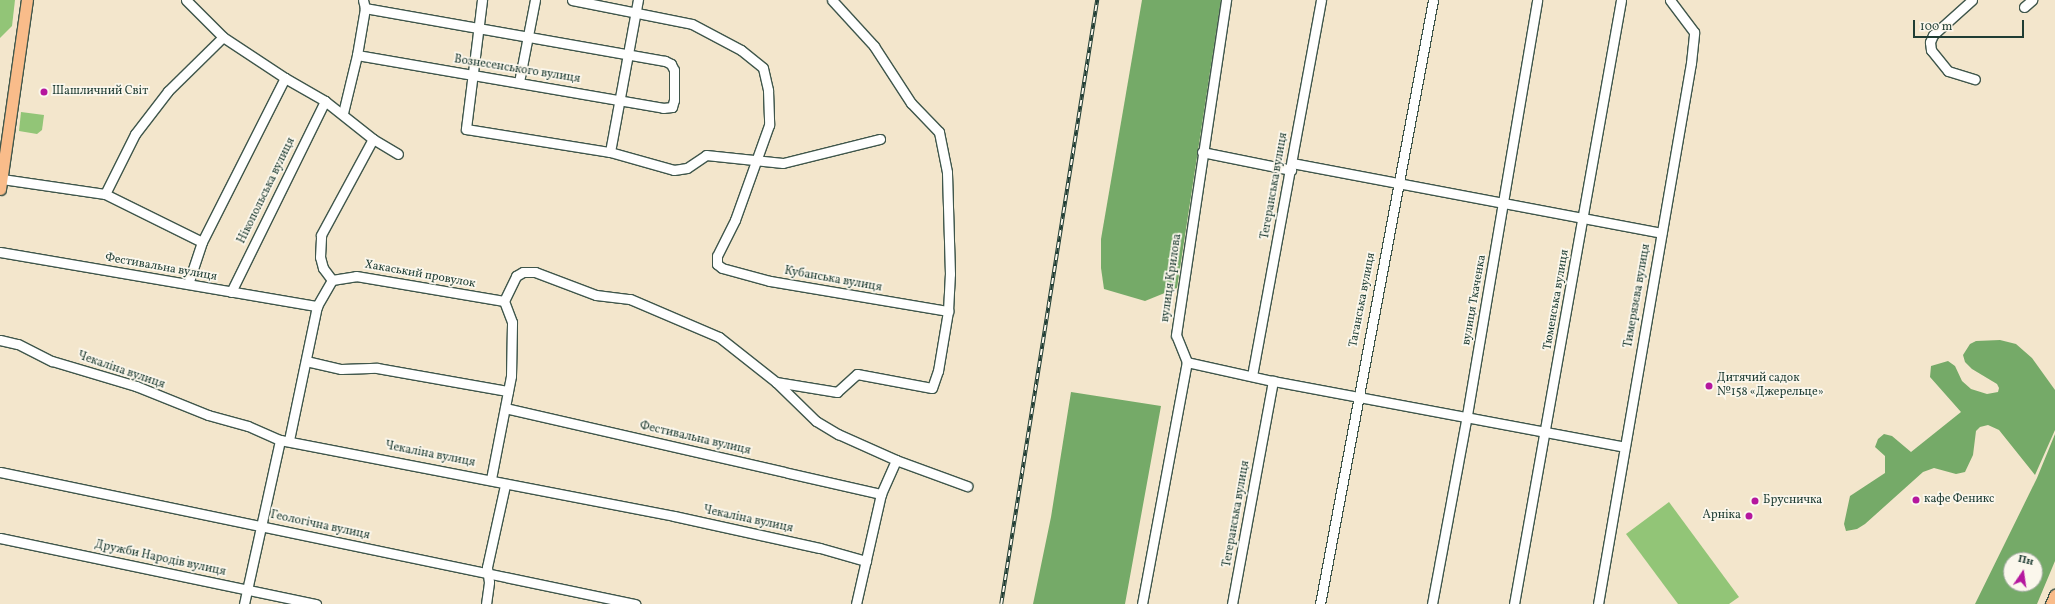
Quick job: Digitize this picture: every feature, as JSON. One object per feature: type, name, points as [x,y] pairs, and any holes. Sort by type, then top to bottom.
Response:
[{"type":"main road","points":[[1,184],[27,0]]},
{"type":"main road","points":[[2051,604],[2055,595]]},
{"type":"street","points":[[186,0],[223,37],[285,78],[343,113],[373,138],[398,154]]},
{"type":"street","points":[[482,0],[466,129],[610,152],[674,170],[687,168],[706,155],[712,154],[755,161],[783,163],[880,139]]},
{"type":"street","points":[[519,82],[535,0]]},
{"type":"street","points":[[572,0],[692,24],[740,50],[763,68],[768,90],[769,125],[755,161]]},
{"type":"street","points":[[610,152],[638,0]]},
{"type":"street","points":[[776,382],[836,392],[857,374],[932,388],[938,371],[948,311],[950,274],[947,172],[939,132],[911,103],[874,46],[832,0]]},
{"type":"street","name":"вулиця Крилова","points":[[1187,362],[1176,335],[1202,152],[1226,0]]},
{"type":"street","name":"Тегеранська вулиця","points":[[1252,376],[1321,0]]},
{"type":"street","name":"Таганська вулиця","points":[[1320,604],[1357,395],[1433,0]]},
{"type":"street","name":"вулиця Ткаченка","points":[[1432,604],[1504,203],[1537,0]]},
{"type":"street","name":"Тюменська вулиця","points":[[1514,604],[1584,218],[1621,0]]},
{"type":"street","name":"Тимерязєва вулиця","points":[[1598,604],[1694,32],[1670,0]]},
{"type":"street","points":[[2024,7],[2032,0]]},
{"type":"street","points":[[1970,1],[1933,35],[1930,42],[1931,50],[1948,70],[1975,79]]},
{"type":"street","points":[[343,113],[357,55],[364,4],[479,29],[629,53]]},
{"type":"street","points":[[104,194],[135,134],[168,91],[223,37]]},
{"type":"street","name":"Вознесенського вулиця","points":[[357,55],[672,107],[674,70],[671,64],[629,53]]},
{"type":"street","points":[[188,284],[202,242],[285,78]]},
{"type":"street","name":"Нікопольська вулиця","points":[[231,292],[325,101]]},
{"type":"street","points":[[244,604],[262,526],[306,361],[317,306],[332,280],[323,268],[320,257],[321,235],[373,138]]},
{"type":"street","points":[[1202,152],[1504,203],[1661,233]]},
{"type":"street","name":"Кубанська вулиця","points":[[755,161],[735,220],[717,256],[717,264],[722,268],[770,281],[948,311]]},
{"type":"street","points":[[1,184],[104,194],[202,242]]},
{"type":"street","name":"Фестивальна вулиця","points":[[0,252],[317,306]]},
{"type":"street","points":[[491,479],[511,376],[512,322],[504,301],[516,276],[523,272],[535,272],[596,295],[630,299],[719,337],[776,382],[816,421],[838,434],[896,460],[967,486]]},
{"type":"street","name":"Хакаський провулок","points":[[332,280],[356,276],[504,301]]},
{"type":"street","name":"Чекаліна вулиця","points":[[0,340],[18,344],[52,361],[136,386],[208,416],[248,426],[285,440],[491,479],[505,485],[674,516],[820,548],[866,561]]},
{"type":"street","points":[[306,361],[341,369],[377,368],[508,391]]},
{"type":"street","points":[[1142,604],[1187,362],[1273,381],[1467,415],[1624,447]]},
{"type":"street","name":"Тегеранська вулиця","points":[[1232,604],[1273,381]]},
{"type":"street","name":"Фестивальна вулиця","points":[[504,408],[881,494]]},
{"type":"street","points":[[856,604],[881,494],[896,460]]},
{"type":"street","name":"Геологічна вулиця","points":[[0,472],[262,526],[611,601],[635,604]]},
{"type":"street","points":[[486,604],[489,575],[487,567],[505,485]]},
{"type":"street","name":"Дружби Народів вулиця","points":[[0,538],[316,604]]},
{"type":"green space","points":[[0,0],[15,0],[12,26],[0,38]]},
{"type":"green space","points":[[1142,0],[1221,0],[1177,288],[1145,301],[1104,289],[1101,268],[1101,239]]},
{"type":"green space","points":[[21,112],[44,115],[42,130],[37,134],[19,131]]},
{"type":"green space","points":[[2000,340],[2016,344],[2032,358],[2055,390],[2055,430],[2035,475],[1999,430],[1988,425],[1980,427],[1976,431],[1973,455],[1965,472],[1956,474],[1934,468],[1923,472],[1865,524],[1857,529],[1846,531],[1844,524],[1850,496],[1885,473],[1885,456],[1875,447],[1878,439],[1884,434],[1892,436],[1911,452],[1961,412],[1930,377],[1931,366],[1948,361],[1955,366],[1962,381],[1971,389],[1987,394],[1998,392],[1999,388],[1997,384],[1972,369],[1965,362],[1963,355],[1970,344],[1976,341]]},
{"type":"green space","points":[[1071,392],[1161,406],[1125,604],[1033,604],[1051,517]]},
{"type":"green space","points":[[2055,434],[2055,561],[2043,590],[2043,552],[2003,552],[2003,592],[2042,592],[2037,604],[1975,604],[2037,478]]},
{"type":"green space","points":[[1669,502],[1739,597],[1729,604],[1678,604],[1626,534]]},
{"type":"railway","points":[[1001,604],[1097,0]]},
{"type":"place","name":"Шашличний Світ","points":[[44,92]]},
{"type":"place","name":"Дитячий садок №158 «Джерельце»","points":[[1709,386]]},
{"type":"place","name":"кафе Феникс","points":[[1916,500]]},
{"type":"place","name":"Брусничка","points":[[1755,501]]},
{"type":"place","name":"Арніка","points":[[1749,516]]}]
